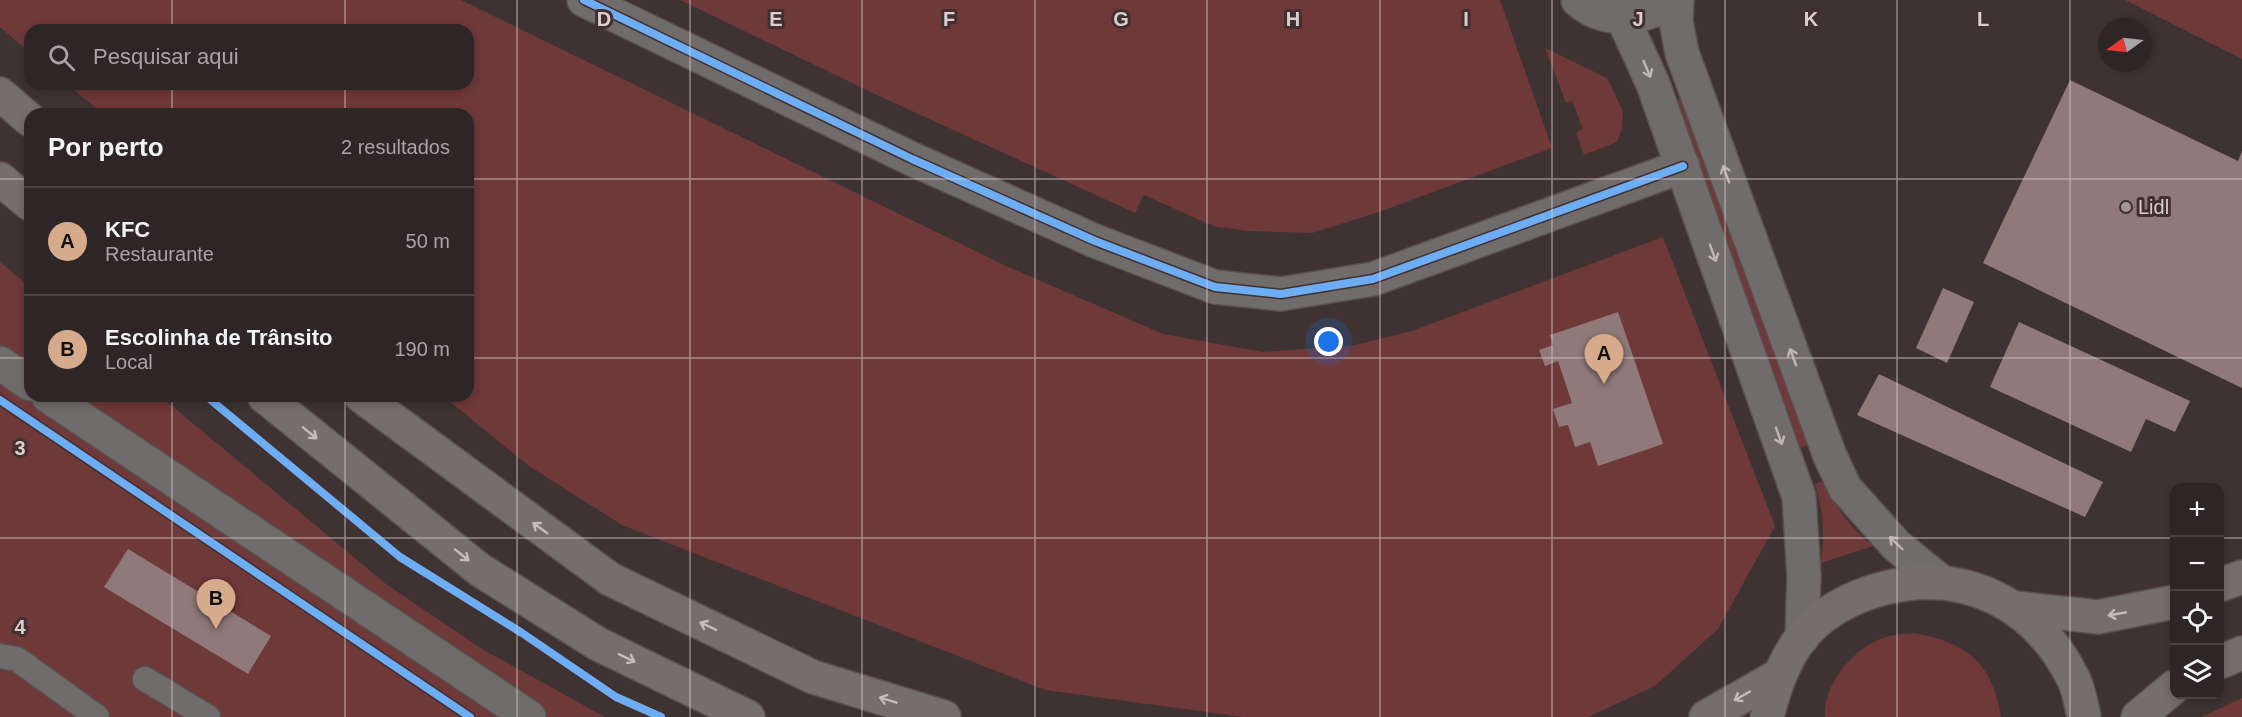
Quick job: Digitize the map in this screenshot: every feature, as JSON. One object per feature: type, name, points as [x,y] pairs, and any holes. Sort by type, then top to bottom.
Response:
[{"type":"main road","points":[[0,94],[24,115]]},
{"type":"main road","points":[[0,179],[24,199]]},
{"type":"main road","points":[[271,402],[480,570],[598,644],[748,717]]},
{"type":"main road","points":[[369,402],[610,579],[813,676],[944,717]]},
{"type":"main road","points":[[2224,584],[2242,577]]},
{"type":"main road","points":[[1767,717],[1778,676],[1802,638],[1827,614],[1862,593],[1913,581],[1940,581],[1966,585],[2016,608],[2050,639],[2074,679],[2084,717]]},
{"type":"main road","points":[[2016,608],[2098,617],[2170,603]]},
{"type":"main road","points":[[2224,660],[2242,653]]},
{"type":"main road","points":[[1706,717],[1778,676]]},
{"type":"main road","points":[[2138,717],[2170,691]]},
{"type":"street","points":[[584,0],[912,159],[1095,241],[1215,287],[1281,294],[1373,279],[1683,166]]},
{"type":"street","points":[[1578,0],[1600,13],[1622,16],[1652,11],[1670,0]]},
{"type":"street","points":[[1677,0],[1676,21],[1682,53],[1830,456],[1845,488],[1896,545],[1940,581]]},
{"type":"street","points":[[1622,16],[1650,78],[1683,166],[1799,496],[1803,566],[1802,638]]},
{"type":"street","points":[[0,363],[24,380]]},
{"type":"street","points":[[57,402],[529,717]]},
{"type":"lane","points":[[0,656],[17,659],[97,717]]},
{"type":"lane","points":[[145,679],[208,717]]},
{"type":"shaded area","points":[[0,0],[461,0],[1006,266],[1163,334],[1263,352],[1350,346],[1412,331],[1663,237],[1775,526],[1718,629],[1655,686],[1588,717],[1243,717],[1045,690],[622,525],[529,466],[450,402],[474,402],[474,108],[96,108],[74,90],[474,90],[474,24],[24,24],[24,48],[0,27]]},
{"type":"shaded area","points":[[680,0],[1500,0],[1552,148],[1379,212],[1312,233],[1248,231],[1213,226],[1144,195],[1135,213],[877,95]]},
{"type":"shaded area","points":[[2125,0],[2242,0],[2242,59]]},
{"type":"shaded area","points":[[1545,48],[1607,78],[1623,111],[1622,129],[1617,142],[1584,155],[1576,132],[1583,129],[1572,101],[1566,103]]},
{"type":"shaded area","points":[[1681,98],[1808,445],[1801,448],[1674,101]]},
{"type":"shaded area","points":[[0,262],[24,282],[24,402],[167,402],[386,584],[482,649],[605,717],[0,717]]},
{"type":"shaded area","points":[[1823,481],[1844,516],[1873,546],[1821,563],[1822,523],[1815,484]]},
{"type":"shaded area","points":[[1915,633],[1950,643],[1975,658],[1991,682],[2001,717],[1825,717],[1829,692],[1842,669],[1851,659],[1861,650],[1883,638]]},
{"type":"shaded area","points":[[2242,698],[2242,717],[2202,717]]},
{"type":"building","name":"Lidl","points":[[2070,80],[2238,161],[2242,151],[2242,388],[1983,263]]},
{"type":"building","points":[[1943,288],[1974,302],[1947,363],[1916,348]]},
{"type":"building","points":[[1618,312],[1663,444],[1598,466],[1590,442],[1575,447],[1568,425],[1559,427],[1553,409],[1572,403],[1558,361],[1545,366],[1539,350],[1553,345],[1550,335]]},
{"type":"building","points":[[2019,322],[2190,401],[2175,432],[2146,419],[2131,452],[1990,387]]},
{"type":"building","points":[[1879,374],[2103,482],[2085,517],[1857,415]]},
{"type":"building","points":[[128,549],[271,636],[248,674],[104,587]]},
{"type":"cycle path","points":[[584,0],[912,159],[1095,241],[1215,287],[1281,294],[1373,279],[1683,166]]},
{"type":"cycle path","points":[[0,400],[470,717]]},
{"type":"cycle path","points":[[213,402],[400,557],[522,633],[616,697],[661,717]]},
{"type":"place","name":"Lidl","points":[[2126,207]]},
{"type":"place","name":"KFC","points":[[1604,384]]},
{"type":"place","name":"Escolinha de Trânsito","points":[[216,629]]}]
